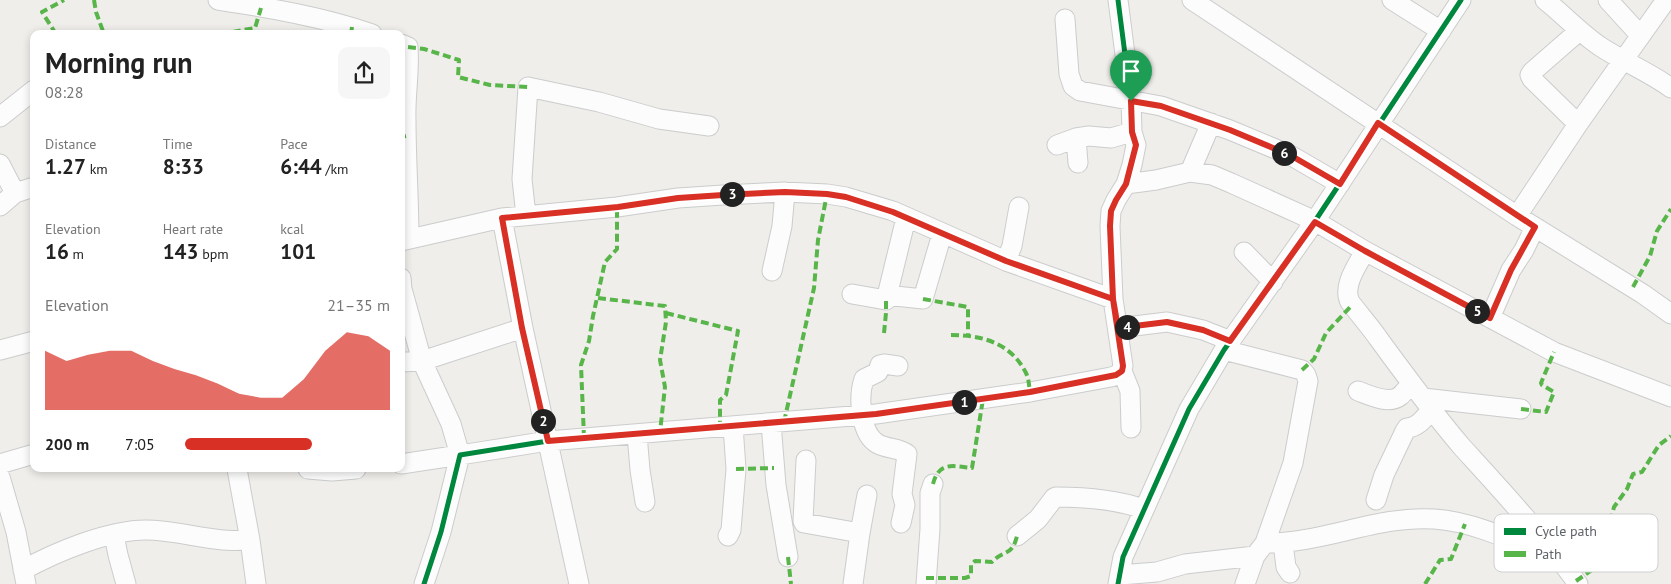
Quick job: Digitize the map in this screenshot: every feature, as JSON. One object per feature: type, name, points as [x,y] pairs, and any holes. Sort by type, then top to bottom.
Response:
[{"type":"street","points":[[218,0],[317,19],[361,30]]},
{"type":"street","points":[[1118,0],[1131,101],[1132,132],[1136,145],[1126,184],[1111,211],[1110,226],[1113,299],[1123,366],[1122,371],[1130,391],[1131,428]]},
{"type":"street","points":[[1192,0],[1516,216],[1643,294],[1671,314]]},
{"type":"street","points":[[1392,0],[1441,31]]},
{"type":"street","points":[[1461,0],[1378,123],[1315,222],[1227,346],[1188,409],[1122,557],[1119,580],[1185,564],[1412,519],[1435,519],[1494,534]]},
{"type":"street","points":[[1608,0],[1640,35]]},
{"type":"street","points":[[1516,216],[1578,124],[1666,0]]},
{"type":"street","points":[[1556,3],[1579,30],[1600,46],[1623,61],[1659,79],[1671,88]]},
{"type":"street","points":[[1065,19],[1069,74],[1073,86],[1080,90],[1161,106],[1211,123],[1290,155],[1340,184]]},
{"type":"street","points":[[1578,124],[1530,75],[1579,30]]},
{"type":"street","points":[[405,46],[408,47],[409,68],[406,118],[409,204],[405,240],[502,218],[618,207],[678,198],[785,192],[827,194],[846,197],[893,212],[1006,261],[1113,299]]},
{"type":"street","points":[[526,216],[522,179],[528,87],[599,102],[659,119],[709,126]]},
{"type":"street","points":[[0,117],[30,93]]},
{"type":"street","points":[[1190,172],[1211,123]]},
{"type":"street","points":[[1057,145],[1076,138],[1097,136],[1111,138],[1132,132]]},
{"type":"street","points":[[1076,138],[1078,163]]},
{"type":"street","points":[[0,164],[15,193]]},
{"type":"street","points":[[1126,184],[1156,180],[1190,172],[1212,176],[1232,183],[1315,222],[1365,251],[1554,352],[1671,397]]},
{"type":"street","points":[[0,206],[15,193],[30,188]]},
{"type":"street","points":[[772,271],[782,226],[785,192]]},
{"type":"street","points":[[1006,261],[1012,246],[1019,207]]},
{"type":"street","points":[[502,218],[522,328],[579,584]]},
{"type":"street","points":[[852,294],[886,300],[906,218]]},
{"type":"street","points":[[1490,318],[1511,270],[1535,227]]},
{"type":"street","points":[[886,295],[923,300],[942,234]]},
{"type":"street","points":[[1365,251],[1348,286],[1348,298],[1422,397],[1521,514]]},
{"type":"street","points":[[1244,252],[1273,282]]},
{"type":"street","points":[[405,301],[422,361],[451,424],[460,455],[441,532],[424,584]]},
{"type":"street","points":[[1118,328],[1167,322],[1203,330],[1227,346],[1302,370],[1306,375],[1308,381],[1293,463],[1268,548],[1245,584]]},
{"type":"street","points":[[405,362],[422,361],[522,328]]},
{"type":"street","points":[[0,350],[30,342]]},
{"type":"street","points":[[898,366],[880,365],[878,372],[864,379],[861,416],[870,437],[877,444],[908,454],[902,494],[905,505],[901,523]]},
{"type":"street","points":[[405,463],[548,441],[861,416],[1030,392],[1111,376],[1122,371]]},
{"type":"street","points":[[1358,391],[1382,399],[1394,400],[1400,396],[1422,397],[1521,409]]},
{"type":"street","points":[[1376,500],[1384,476],[1405,431],[1407,428],[1418,425],[1422,397]]},
{"type":"street","points":[[771,423],[776,485],[788,557]]},
{"type":"street","points":[[728,536],[731,530],[736,477],[733,426]]},
{"type":"street","points":[[637,434],[645,502]]},
{"type":"street","points":[[0,464],[30,455]]},
{"type":"street","points":[[806,460],[804,523],[860,533]]},
{"type":"street","points":[[238,472],[256,584]]},
{"type":"street","points":[[0,477],[8,535],[24,577],[50,555],[127,531],[147,530],[223,540],[250,540]]},
{"type":"street","points":[[926,584],[930,529],[930,493],[933,484]]},
{"type":"street","points":[[853,584],[867,495]]},
{"type":"street","points":[[1017,536],[1038,519],[1056,497],[1131,504],[1143,509]]},
{"type":"street","points":[[114,535],[126,584]]},
{"type":"street","points":[[1268,548],[1290,573]]},
{"type":"street","points":[[1569,572],[1578,584]]},
{"type":"marked path","points":[[53,30],[42,12],[64,0]]},
{"type":"marked path","points":[[94,0],[103,30]]},
{"type":"marked path","points":[[244,30],[255,28],[261,8]]},
{"type":"marked path","points":[[408,47],[424,49],[459,60],[458,77],[490,85],[528,87]]},
{"type":"marked path","points":[[784,422],[814,288],[818,240],[827,194]]},
{"type":"marked path","points":[[584,438],[581,365],[589,341],[605,262],[617,249],[617,207]]},
{"type":"marked path","points":[[1633,287],[1650,256],[1657,231],[1671,209]]},
{"type":"marked path","points":[[598,298],[665,306],[666,322],[660,360],[665,387],[660,432]]},
{"type":"marked path","points":[[923,299],[968,307],[968,335]]},
{"type":"marked path","points":[[884,333],[886,300]]},
{"type":"marked path","points":[[1302,370],[1314,359],[1326,333],[1352,305]]},
{"type":"marked path","points":[[666,313],[738,331],[726,395],[720,400],[720,427]]},
{"type":"marked path","points":[[951,335],[984,339],[1004,348],[1020,363],[1026,373],[1030,392]]},
{"type":"marked path","points":[[1521,409],[1546,412],[1554,392],[1541,383],[1554,352]]},
{"type":"marked path","points":[[933,484],[943,468],[953,466],[972,468],[983,399]]},
{"type":"marked path","points":[[1612,514],[1614,507],[1627,489],[1633,474],[1642,472],[1659,445],[1671,436]]},
{"type":"marked path","points":[[736,469],[774,468]]},
{"type":"marked path","points":[[1425,584],[1440,560],[1451,559],[1465,524]]},
{"type":"marked path","points":[[926,578],[965,578],[971,576],[971,565],[975,561],[992,562],[1013,547],[1017,536]]},
{"type":"marked path","points":[[788,557],[791,584]]},
{"type":"marked path","points":[[1576,581],[1589,572]]},
{"type":"cycle path","points":[[424,584],[441,532],[460,455],[548,441],[876,414],[1030,392],[1111,377],[1119,373],[1123,366],[1113,299],[1111,211],[1126,184],[1136,145],[1132,132],[1131,101],[1118,0]]},
{"type":"cycle path","points":[[1118,584],[1123,557],[1189,409],[1224,350],[1315,221],[1461,0]]},
{"type":"route","points":[[1131,101],[1132,132],[1136,145],[1126,184],[1111,211],[1110,226],[1113,299],[1123,366],[1122,371],[1116,375],[1030,392],[876,414],[548,441],[522,328],[502,218],[618,207],[641,202],[678,198],[723,195],[785,192],[846,197],[893,212],[1006,261],[1113,299],[1118,328],[1167,322],[1203,330],[1230,341],[1315,222],[1490,318],[1511,270],[1524,250],[1535,227],[1378,123],[1340,184],[1290,155],[1230,130],[1161,106],[1131,101]]}]
